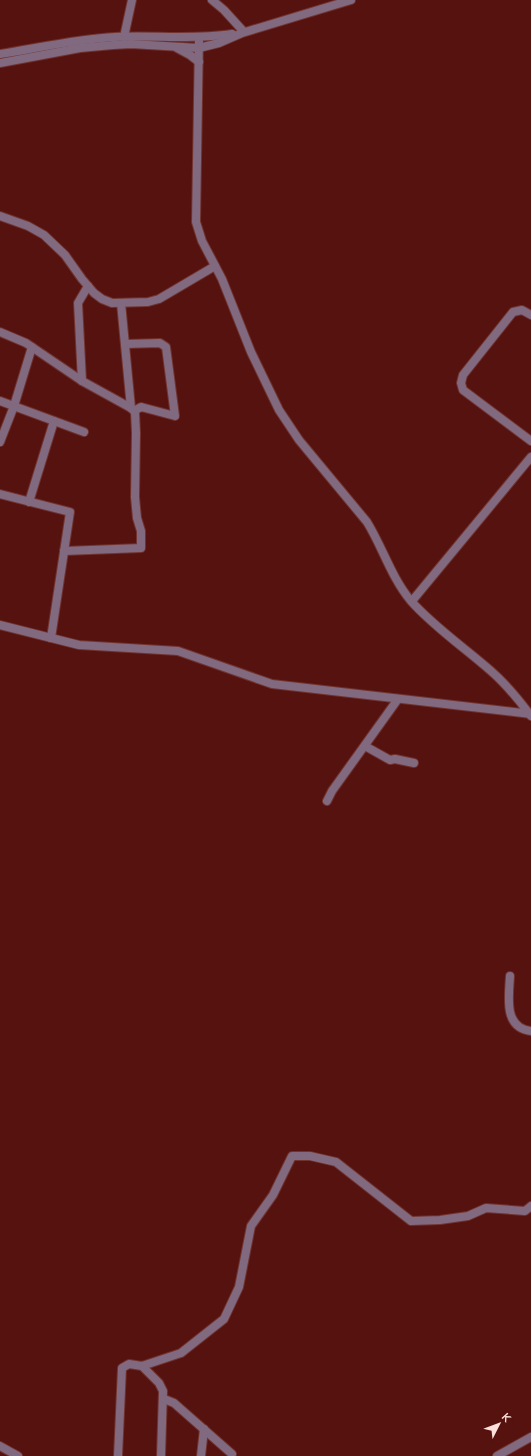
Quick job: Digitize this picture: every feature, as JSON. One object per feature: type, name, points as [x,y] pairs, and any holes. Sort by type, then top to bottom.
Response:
[{"type":"street","points":[[124,37],[132,0]]},
{"type":"street","points":[[212,0],[224,10],[243,33]]},
{"type":"street","points":[[0,63],[80,48],[131,44],[199,48],[219,43],[243,33],[351,0]]},
{"type":"street","points":[[0,54],[78,41],[124,37],[199,37],[243,33]]},
{"type":"street","points":[[199,37],[196,222],[202,241],[228,292],[262,375],[279,410],[299,440],[367,522],[391,570],[412,601],[430,619],[502,681],[530,715]]},
{"type":"street","points":[[174,47],[190,55],[199,62]]},
{"type":"street","points":[[0,216],[28,226],[48,238],[65,255],[94,293],[102,299],[112,303],[148,302],[159,300],[215,266]]},
{"type":"street","points":[[82,381],[78,303],[88,286]]},
{"type":"street","points":[[64,551],[140,548],[141,531],[137,518],[135,497],[136,433],[121,303]]},
{"type":"street","points":[[531,315],[522,310],[513,312],[463,375],[460,383],[463,390],[531,441]]},
{"type":"street","points":[[0,332],[26,343],[82,381],[133,409],[140,407],[175,416],[166,347],[160,343],[125,344]]},
{"type":"street","points":[[0,442],[14,406],[32,347]]},
{"type":"street","points":[[0,401],[84,432]]},
{"type":"street","points":[[29,502],[54,421]]},
{"type":"street","points":[[412,601],[531,457]]},
{"type":"street","points":[[0,494],[70,512],[51,638]]},
{"type":"street","points":[[0,625],[79,645],[178,651],[272,684],[530,715]]},
{"type":"street","points":[[327,801],[332,791],[398,699]]},
{"type":"street","points":[[365,746],[390,760],[395,759],[414,763]]},
{"type":"street","points":[[510,976],[509,1011],[517,1026],[531,1031]]},
{"type":"street","points":[[118,1456],[122,1368],[129,1364],[142,1366],[181,1353],[224,1318],[239,1287],[251,1226],[273,1195],[292,1156],[310,1156],[336,1162],[411,1221],[440,1220],[468,1216],[486,1208],[525,1210],[531,1206]]},
{"type":"street","points":[[142,1366],[161,1385],[163,1391],[164,1399],[161,1456]]},
{"type":"street","points":[[164,1399],[174,1403],[232,1454]]},
{"type":"street","points":[[201,1456],[204,1429]]},
{"type":"street","points":[[497,1456],[531,1437]]},
{"type":"street","points":[[0,1446],[18,1456]]}]
